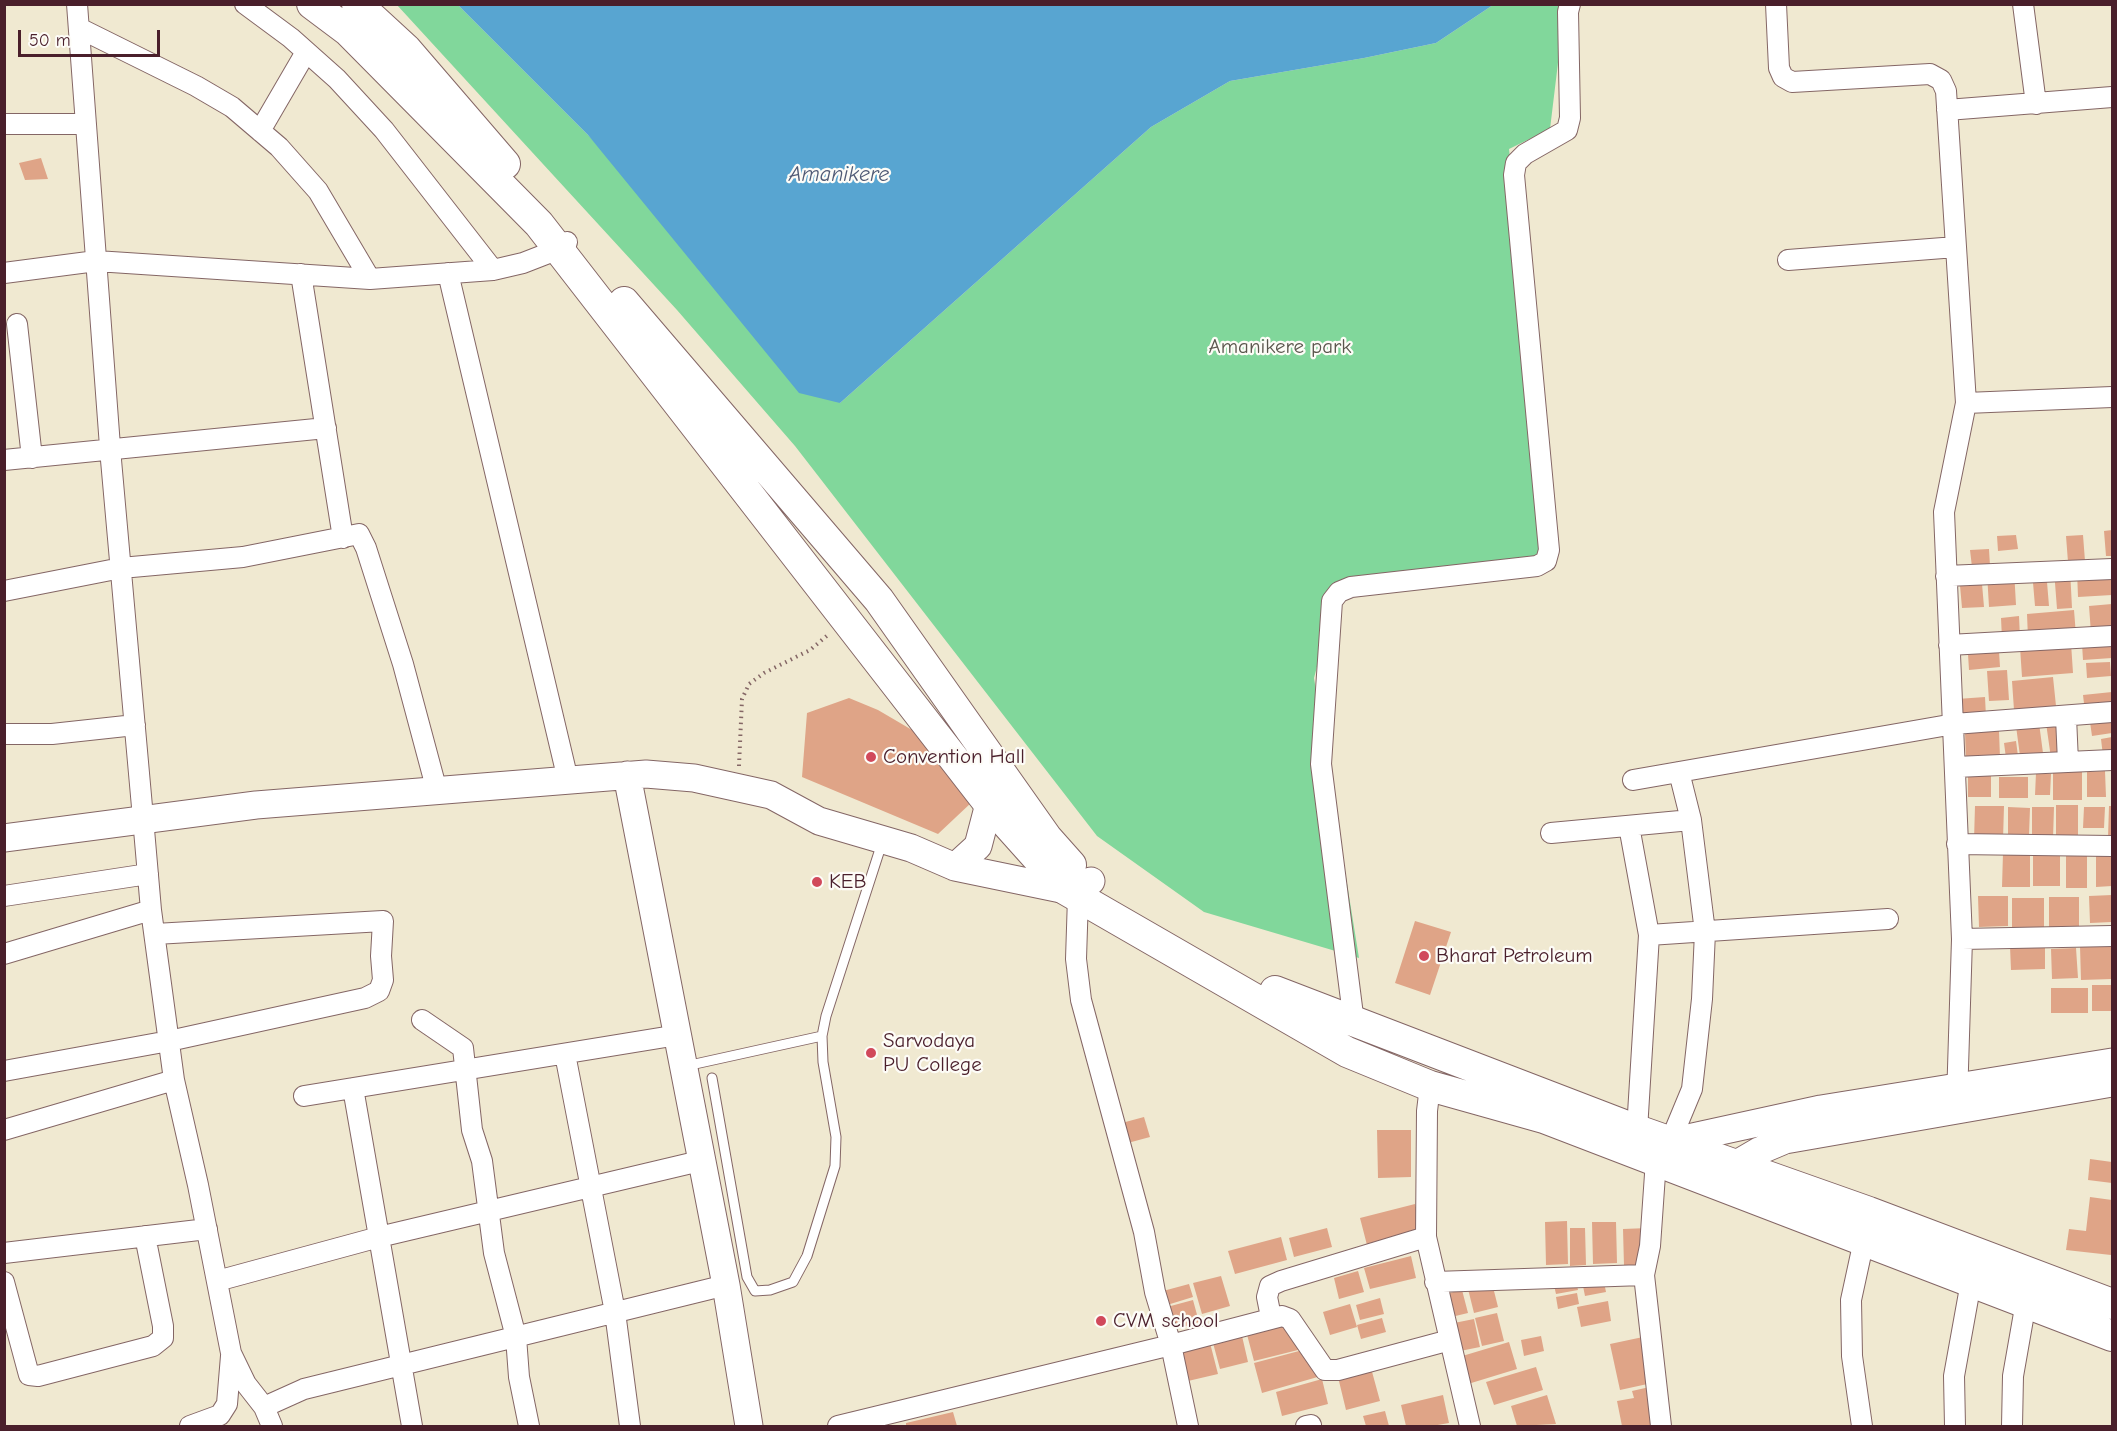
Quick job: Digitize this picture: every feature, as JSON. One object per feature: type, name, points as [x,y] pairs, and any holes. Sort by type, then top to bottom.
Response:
[{"type":"main road","points":[[312,4],[348,31],[539,224],[564,245],[879,600],[1047,838],[1078,873],[1078,889]]},
{"type":"main road","points":[[357,4],[406,49],[564,245],[846,620],[989,804],[1078,889],[1347,1052],[1430,1086],[1663,1151],[1726,1174],[1880,1216],[2112,1304]]},
{"type":"main road","points":[[627,775],[700,1161],[726,1285],[750,1426]]},
{"type":"main road","points":[[4,838],[256,805],[627,775],[694,778],[771,795],[819,821],[911,848],[955,867],[1078,889],[1285,997],[1637,1130],[1663,1151]]},
{"type":"main road","points":[[955,867],[978,846],[989,804]]},
{"type":"main road","points":[[1726,1174],[1759,1151],[1785,1140],[2112,1062]]},
{"type":"main road","points":[[1663,1151],[1821,1108],[1957,1099],[2112,1083]]},
{"type":"main road","points":[[1726,1174],[1864,1240],[2112,1336]]},
{"type":"street","points":[[77,4],[120,568],[151,910],[174,1080],[207,1229],[231,1353],[246,1384],[264,1407],[272,1426]]},
{"type":"street","points":[[244,4],[337,79],[384,130],[493,270]]},
{"type":"street","points":[[1354,1023],[1321,764],[1332,601],[1339,592],[1350,587],[1537,566],[1546,561],[1549,550],[1514,175],[1516,163],[1525,154],[1568,130],[1568,12],[1570,4]]},
{"type":"street","points":[[1776,4],[1779,68],[1783,77],[1792,82],[1930,74],[1941,80],[1946,92],[1966,403],[1944,512],[1962,939],[1957,1099]]},
{"type":"street","points":[[2023,4],[2036,104]]},
{"type":"street","points":[[79,28],[196,86],[232,107],[279,147],[318,191],[370,279]]},
{"type":"street","points":[[260,131],[306,52]]},
{"type":"street","points":[[1947,110],[2112,97]]},
{"type":"street","points":[[4,124],[86,124]]},
{"type":"street","points":[[4,273],[96,261],[370,279],[493,270],[523,263],[564,245]]},
{"type":"street","points":[[1788,260],[1956,247]]},
{"type":"street","points":[[448,273],[568,780]]},
{"type":"street","points":[[301,274],[344,538]]},
{"type":"street","points":[[17,324],[32,458]]},
{"type":"street","points":[[1966,403],[2112,397]]},
{"type":"street","points":[[4,460],[326,428]]},
{"type":"street","points":[[4,591],[120,568],[243,557],[359,534],[366,548],[403,664],[438,791]]},
{"type":"street","points":[[1946,576],[2112,569]]},
{"type":"street","points":[[1950,645],[2112,636]]},
{"type":"street","points":[[1633,780],[1954,724],[2112,712]]},
{"type":"street","points":[[2066,717],[2068,762]]},
{"type":"street","points":[[4,734],[52,734],[135,725]]},
{"type":"street","points":[[1956,767],[2112,760]]},
{"type":"street","points":[[1660,1426],[1644,1275],[1663,1151],[1692,1089],[1702,999],[1705,932],[1691,820],[1679,772]]},
{"type":"street","points":[[1551,833],[1691,820]]},
{"type":"street","points":[[1629,825],[1649,934],[1637,1130]]},
{"type":"street","points":[[1957,844],[2112,846]]},
{"type":"street","points":[[4,896],[148,874]]},
{"type":"street","points":[[1078,889],[1076,959],[1081,1000],[1144,1232],[1155,1292],[1171,1345],[1188,1426]]},
{"type":"street","points":[[4,954],[151,910]]},
{"type":"street","points":[[1649,934],[1888,919]]},
{"type":"street","points":[[4,1071],[169,1041],[365,998],[379,991],[383,980],[381,956],[384,921],[155,934]]},
{"type":"street","points":[[1962,939],[2112,936]]},
{"type":"street","points":[[422,1020],[463,1048],[472,1130],[482,1161],[494,1253],[516,1337],[519,1377],[529,1426]]},
{"type":"street","points":[[304,1096],[678,1035]]},
{"type":"street","points":[[565,1054],[615,1312],[630,1426]]},
{"type":"street","points":[[4,1130],[174,1080]]},
{"type":"street","points":[[1430,1086],[1427,1111],[1426,1237],[1470,1426]]},
{"type":"street","points":[[353,1088],[412,1426]]},
{"type":"street","points":[[217,1281],[379,1237],[700,1161]]},
{"type":"street","points":[[4,1253],[207,1229]]},
{"type":"street","points":[[4,1282],[29,1375],[38,1376],[153,1346],[163,1338],[163,1326],[145,1236]]},
{"type":"street","points":[[1271,1317],[1267,1297],[1270,1286],[1426,1237]]},
{"type":"street","points":[[1862,1426],[1852,1356],[1851,1300],[1864,1240]]},
{"type":"street","points":[[1436,1282],[1644,1275]]},
{"type":"street","points":[[1955,1426],[1954,1376],[1971,1282]]},
{"type":"street","points":[[264,1407],[304,1389],[726,1285]]},
{"type":"street","points":[[2012,1426],[2013,1376],[2026,1302]]},
{"type":"street","points":[[838,1426],[1171,1345],[1271,1317],[1282,1316],[1290,1319],[1325,1370],[1338,1370],[1450,1340]]},
{"type":"street","points":[[190,1426],[220,1415],[227,1404],[231,1353]]},
{"type":"lane","points":[[712,1078],[747,1277],[755,1291],[770,1290],[793,1282],[807,1256],[835,1166],[836,1137],[823,1062],[822,1036],[826,1016],[882,841]]},
{"type":"lane","points":[[683,1067],[822,1036]]},
{"type":"path","points":[[733,787],[740,759],[742,699],[749,684],[810,650],[846,620]]},
{"type":"green space","name":"Amanikere park","points":[[397,5],[458,5],[588,135],[840,403],[1151,127],[1230,81],[1436,43],[1493,5],[1565,5],[1550,129],[1509,149],[1555,568],[1337,590],[1314,678],[1359,958],[1204,912],[1097,836],[795,446],[677,310]]},
{"type":"water","name":"Amanikere","points":[[458,5],[1493,5],[1436,43],[1230,81],[1151,127],[840,403],[799,393],[588,135]]},
{"type":"building","points":[[41,158],[48,179],[25,180],[19,163]]},
{"type":"building","points":[[2112,530],[2112,556],[2106,556],[2104,531]]},
{"type":"building","points":[[2016,535],[2018,549],[1998,551],[1997,536]]},
{"type":"building","points":[[2083,535],[2085,561],[2068,562],[2066,536]]},
{"type":"building","points":[[1989,549],[1990,566],[1972,567],[1970,550]]},
{"type":"building","points":[[2070,569],[2072,608],[2057,609],[2054,570]]},
{"type":"building","points":[[2112,569],[2112,595],[2078,597],[2077,571]]},
{"type":"building","points":[[2014,570],[2016,605],[1989,607],[1987,573]]},
{"type":"building","points":[[2046,570],[2049,606],[2035,606],[2032,571]]},
{"type":"building","points":[[1981,572],[1984,607],[1962,608],[1959,574]]},
{"type":"building","points":[[2112,604],[2112,631],[2091,633],[2089,606]]},
{"type":"building","points":[[2074,610],[2076,635],[2028,638],[2027,614]]},
{"type":"building","points":[[2019,616],[2020,638],[2002,639],[2001,618]]},
{"type":"building","points":[[2112,642],[2112,658],[2083,660],[2082,644]]},
{"type":"building","points":[[2071,643],[2073,673],[2022,677],[2020,647]]},
{"type":"building","points":[[1999,651],[2000,667],[1969,670],[1968,654]]},
{"type":"building","points":[[2110,662],[2111,676],[2087,678],[2086,663]]},
{"type":"building","points":[[2007,670],[2009,700],[1989,701],[1987,671]]},
{"type":"building","points":[[2053,677],[2056,706],[2014,710],[2012,681]]},
{"type":"building","points":[[2112,692],[2112,710],[2085,712],[2083,695]]},
{"type":"building","points":[[1985,697],[1986,717],[1959,719],[1957,699]]},
{"type":"building","name":"Convention Hall","points":[[849,698],[878,710],[924,737],[972,802],[938,834],[802,777],[807,713]]},
{"type":"building","points":[[2112,719],[2112,733],[2092,736],[2090,722]]},
{"type":"building","points":[[2067,720],[2072,756],[2051,758],[2046,723]]},
{"type":"building","points":[[2039,723],[2043,753],[2020,756],[2016,726]]},
{"type":"building","points":[[1999,731],[2000,758],[1966,760],[1965,733]]},
{"type":"building","points":[[2112,737],[2112,754],[2103,756],[2101,739]]},
{"type":"building","points":[[2016,741],[2018,756],[2006,758],[2004,743]]},
{"type":"building","points":[[2105,771],[2106,797],[2087,797],[2087,772]]},
{"type":"building","points":[[2053,772],[2082,772],[2082,800],[2053,800]]},
{"type":"building","points":[[2036,773],[2051,774],[2050,795],[2035,795]]},
{"type":"building","points":[[1968,774],[1991,774],[1991,797],[1968,797]]},
{"type":"building","points":[[1999,777],[2028,777],[2028,798],[1999,798]]},
{"type":"building","points":[[2056,805],[2078,805],[2078,836],[2056,836]]},
{"type":"building","points":[[1975,806],[2004,806],[2003,840],[1974,840]]},
{"type":"building","points":[[2109,806],[2112,806],[2112,838],[2108,838]]},
{"type":"building","points":[[2008,807],[2030,808],[2029,835],[2008,835]]},
{"type":"building","points":[[2032,807],[2054,807],[2053,839],[2032,839]]},
{"type":"building","points":[[2084,807],[2105,807],[2104,828],[2083,828]]},
{"type":"building","points":[[2066,851],[2087,851],[2087,888],[2066,888]]},
{"type":"building","points":[[2096,852],[2112,852],[2112,886],[2096,887]]},
{"type":"building","points":[[2003,853],[2030,854],[2030,887],[2002,887]]},
{"type":"building","points":[[2033,854],[2060,855],[2060,886],[2033,886]]},
{"type":"building","points":[[2112,895],[2112,922],[2090,923],[2089,896]]},
{"type":"building","points":[[1978,896],[2008,896],[2008,926],[1979,927]]},
{"type":"building","points":[[2049,897],[2079,897],[2079,927],[2049,927]]},
{"type":"building","points":[[2012,898],[2044,898],[2044,927],[2012,927]]},
{"type":"building","points":[[1415,921],[1451,932],[1430,995],[1395,983]]},
{"type":"building","points":[[2045,945],[2045,969],[2011,970],[2010,946]]},
{"type":"building","points":[[2112,945],[2112,979],[2081,980],[2080,946]]},
{"type":"building","points":[[2076,948],[2078,978],[2052,979],[2051,949]]},
{"type":"building","points":[[2092,985],[2112,985],[2112,1011],[2092,1011]]},
{"type":"building","points":[[2051,988],[2088,988],[2088,1013],[2051,1013]]},
{"type":"building","points":[[1144,1117],[1150,1137],[1124,1144],[1118,1124]]},
{"type":"building","points":[[1377,1130],[1411,1130],[1411,1177],[1378,1178]]},
{"type":"building","points":[[2090,1159],[2112,1162],[2112,1183],[2088,1180]]},
{"type":"building","points":[[2090,1197],[2112,1200],[2111,1255],[2066,1250],[2069,1229],[2086,1231]]},
{"type":"building","points":[[1415,1204],[1422,1230],[1367,1245],[1360,1218]]},
{"type":"building","points":[[1567,1221],[1568,1264],[1546,1265],[1545,1222]]},
{"type":"building","points":[[1592,1222],[1616,1222],[1617,1263],[1593,1264]]},
{"type":"building","points":[[1327,1228],[1332,1247],[1294,1257],[1289,1238]]},
{"type":"building","points":[[1570,1228],[1585,1228],[1586,1265],[1570,1266]]},
{"type":"building","points":[[1648,1228],[1649,1265],[1624,1266],[1623,1229]]},
{"type":"building","points":[[1281,1237],[1287,1260],[1235,1274],[1228,1251]]},
{"type":"building","points":[[1411,1256],[1416,1278],[1370,1289],[1364,1268]]},
{"type":"building","points":[[1358,1271],[1364,1292],[1339,1299],[1334,1278]]},
{"type":"building","points":[[1602,1272],[1606,1292],[1585,1296],[1581,1276]]},
{"type":"building","points":[[1574,1273],[1578,1290],[1556,1294],[1552,1277]]},
{"type":"building","points":[[1221,1276],[1230,1306],[1202,1314],[1193,1283]]},
{"type":"building","points":[[1492,1283],[1498,1307],[1474,1313],[1468,1289]]},
{"type":"building","points":[[1189,1284],[1193,1297],[1167,1305],[1163,1291]]},
{"type":"building","points":[[1462,1290],[1468,1313],[1447,1318],[1441,1295]]},
{"type":"building","points":[[1577,1293],[1579,1304],[1558,1309],[1556,1297]]},
{"type":"building","points":[[1380,1298],[1384,1314],[1360,1320],[1356,1305]]},
{"type":"building","points":[[1193,1300],[1199,1322],[1173,1330],[1167,1307]]},
{"type":"building","points":[[1608,1301],[1611,1321],[1581,1327],[1577,1307]]},
{"type":"building","points":[[1350,1304],[1357,1327],[1330,1335],[1323,1312]]},
{"type":"building","points":[[1497,1313],[1504,1341],[1482,1346],[1475,1318]]},
{"type":"building","points":[[1289,1316],[1298,1350],[1254,1361],[1245,1327]]},
{"type":"building","points":[[1382,1318],[1386,1332],[1361,1339],[1357,1325]]},
{"type":"building","points":[[1474,1319],[1480,1347],[1455,1352],[1449,1324]]},
{"type":"building","points":[[1242,1336],[1248,1362],[1220,1369],[1213,1343]]},
{"type":"building","points":[[1541,1336],[1544,1351],[1524,1356],[1521,1340]]},
{"type":"building","points":[[1643,1337],[1652,1383],[1620,1390],[1610,1344]]},
{"type":"building","points":[[1209,1339],[1218,1374],[1188,1381],[1179,1347]]},
{"type":"building","points":[[1509,1342],[1517,1369],[1468,1384],[1459,1357]]},
{"type":"building","points":[[1314,1347],[1321,1376],[1262,1393],[1254,1363]]},
{"type":"building","points":[[1536,1367],[1543,1390],[1494,1405],[1486,1382]]},
{"type":"building","points":[[1371,1368],[1380,1401],[1346,1410],[1338,1377]]},
{"type":"building","points":[[1322,1379],[1328,1404],[1282,1416],[1276,1392]]},
{"type":"building","points":[[1654,1386],[1662,1426],[1622,1426],[1617,1401],[1634,1398],[1632,1391]]},
{"type":"building","points":[[1443,1395],[1449,1423],[1432,1426],[1406,1426],[1401,1405]]},
{"type":"building","points":[[1547,1395],[1556,1424],[1517,1426],[1511,1406]]},
{"type":"building","points":[[1385,1411],[1389,1426],[1366,1426],[1363,1416]]},
{"type":"building","points":[[953,1412],[957,1426],[906,1426],[906,1423]]},
{"type":"place","name":"Convention Hall","points":[[871,757]]},
{"type":"place","name":"KEB","points":[[817,882]]},
{"type":"place","name":"Bharat Petroleum","points":[[1424,956]]},
{"type":"place","name":"Sarvodaya PU College","points":[[871,1053]]},
{"type":"place","name":"CVM school","points":[[1101,1321]]}]
